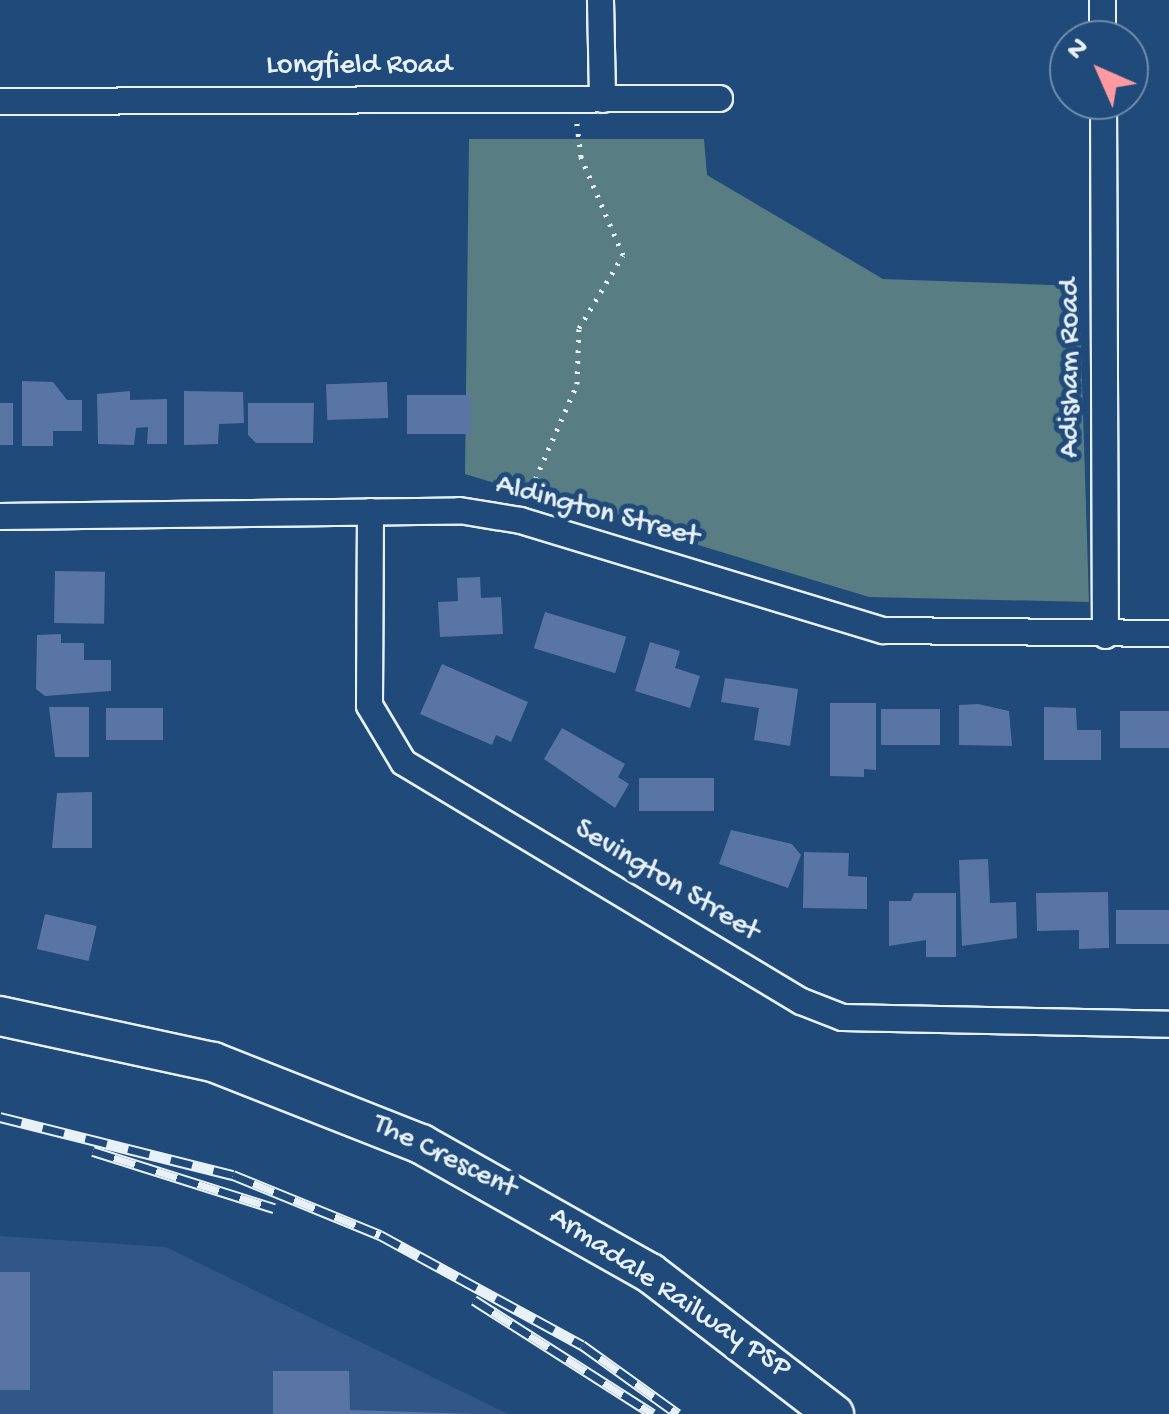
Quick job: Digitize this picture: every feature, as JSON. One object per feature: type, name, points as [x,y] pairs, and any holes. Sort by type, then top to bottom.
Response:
[{"type":"main road","name":"The Crescent","points":[[0,1016],[213,1062],[421,1144],[650,1273],[834,1414]]},
{"type":"street","points":[[600,0],[602,99]]},
{"type":"street","name":"Longfield Road","points":[[0,102],[719,98]]},
{"type":"street","name":"Adisham Road","points":[[1103,120],[1106,635]]},
{"type":"street","name":"Aldington Street","points":[[0,516],[370,510],[520,520],[883,630],[1169,634]]},
{"type":"street","name":"Sevington Street","points":[[370,510],[369,705],[403,762],[801,1001],[842,1017],[1169,1024]]},
{"type":"path","points":[[520,520],[545,444],[577,384],[579,328],[623,256],[580,157],[575,99]]},
{"type":"shaded area","points":[[0,1236],[166,1247],[508,1414],[0,1414]]},
{"type":"green space","points":[[469,139],[704,139],[707,175],[883,279],[1079,286],[1089,602],[869,597],[465,474]]},
{"type":"building","points":[[22,381],[53,382],[67,400],[82,400],[82,431],[53,431],[53,446],[22,446]]},
{"type":"building","points":[[387,382],[388,418],[327,420],[326,384]]},
{"type":"building","points":[[130,391],[130,400],[167,399],[167,444],[147,444],[148,427],[136,428],[134,445],[98,444],[97,394]]},
{"type":"building","points":[[184,391],[243,392],[244,423],[219,424],[218,444],[184,445]]},
{"type":"building","points":[[407,395],[471,395],[471,434],[407,434]]},
{"type":"building","points":[[0,403],[13,403],[13,445],[0,445]]},
{"type":"building","points":[[248,403],[314,403],[313,443],[256,443],[248,435]]},
{"type":"building","points":[[55,571],[105,572],[104,624],[54,623]]},
{"type":"building","points":[[480,577],[481,598],[501,597],[503,634],[440,637],[438,602],[458,601],[457,578]]},
{"type":"building","points":[[545,612],[626,637],[615,673],[534,648]]},
{"type":"building","points":[[61,634],[61,643],[84,643],[84,660],[111,660],[111,691],[45,696],[36,689],[37,635]]},
{"type":"building","points":[[650,642],[680,651],[675,668],[700,676],[690,708],[635,691]]},
{"type":"building","points":[[442,664],[528,702],[511,742],[496,735],[492,745],[420,714]]},
{"type":"building","points":[[725,678],[798,689],[790,746],[754,740],[759,708],[721,702]]},
{"type":"building","points":[[830,703],[876,703],[876,770],[864,769],[864,777],[830,776]]},
{"type":"building","points":[[978,704],[1009,711],[1012,746],[959,745],[959,705]]},
{"type":"building","points":[[49,707],[89,707],[89,757],[55,757]]},
{"type":"building","points":[[1044,707],[1076,708],[1077,730],[1101,730],[1101,760],[1044,760]]},
{"type":"building","points":[[106,708],[163,708],[163,740],[106,740]]},
{"type":"building","points":[[881,709],[940,709],[940,745],[881,745]]},
{"type":"building","points":[[1120,711],[1169,711],[1169,748],[1120,748]]},
{"type":"building","points":[[562,728],[625,764],[618,777],[629,784],[615,808],[544,759]]},
{"type":"building","points":[[639,778],[714,778],[714,811],[639,811]]},
{"type":"building","points":[[92,792],[92,848],[52,848],[57,793]]},
{"type":"building","points":[[731,830],[792,844],[801,855],[788,888],[719,864]]},
{"type":"building","points":[[804,852],[849,853],[848,876],[867,877],[867,909],[803,908]]},
{"type":"building","points":[[988,859],[990,903],[1016,902],[1017,938],[962,946],[959,860]]},
{"type":"building","points":[[1108,892],[1109,948],[1079,949],[1079,930],[1037,931],[1036,893]]},
{"type":"building","points":[[914,893],[956,893],[956,957],[926,957],[926,940],[889,946],[889,901],[911,901]]},
{"type":"building","points":[[1116,910],[1169,910],[1169,944],[1116,944]]},
{"type":"building","points":[[45,914],[97,926],[89,961],[37,949]]},
{"type":"building","points":[[0,1272],[30,1272],[30,1390],[0,1390]]},
{"type":"building","points":[[273,1371],[349,1371],[350,1410],[478,1414],[273,1414]]},
{"type":"railway","points":[[0,1117],[233,1175],[380,1235],[582,1345],[678,1414]]},
{"type":"railway","points":[[93,1151],[274,1208]]},
{"type":"railway","points":[[474,1300],[653,1414]]}]
